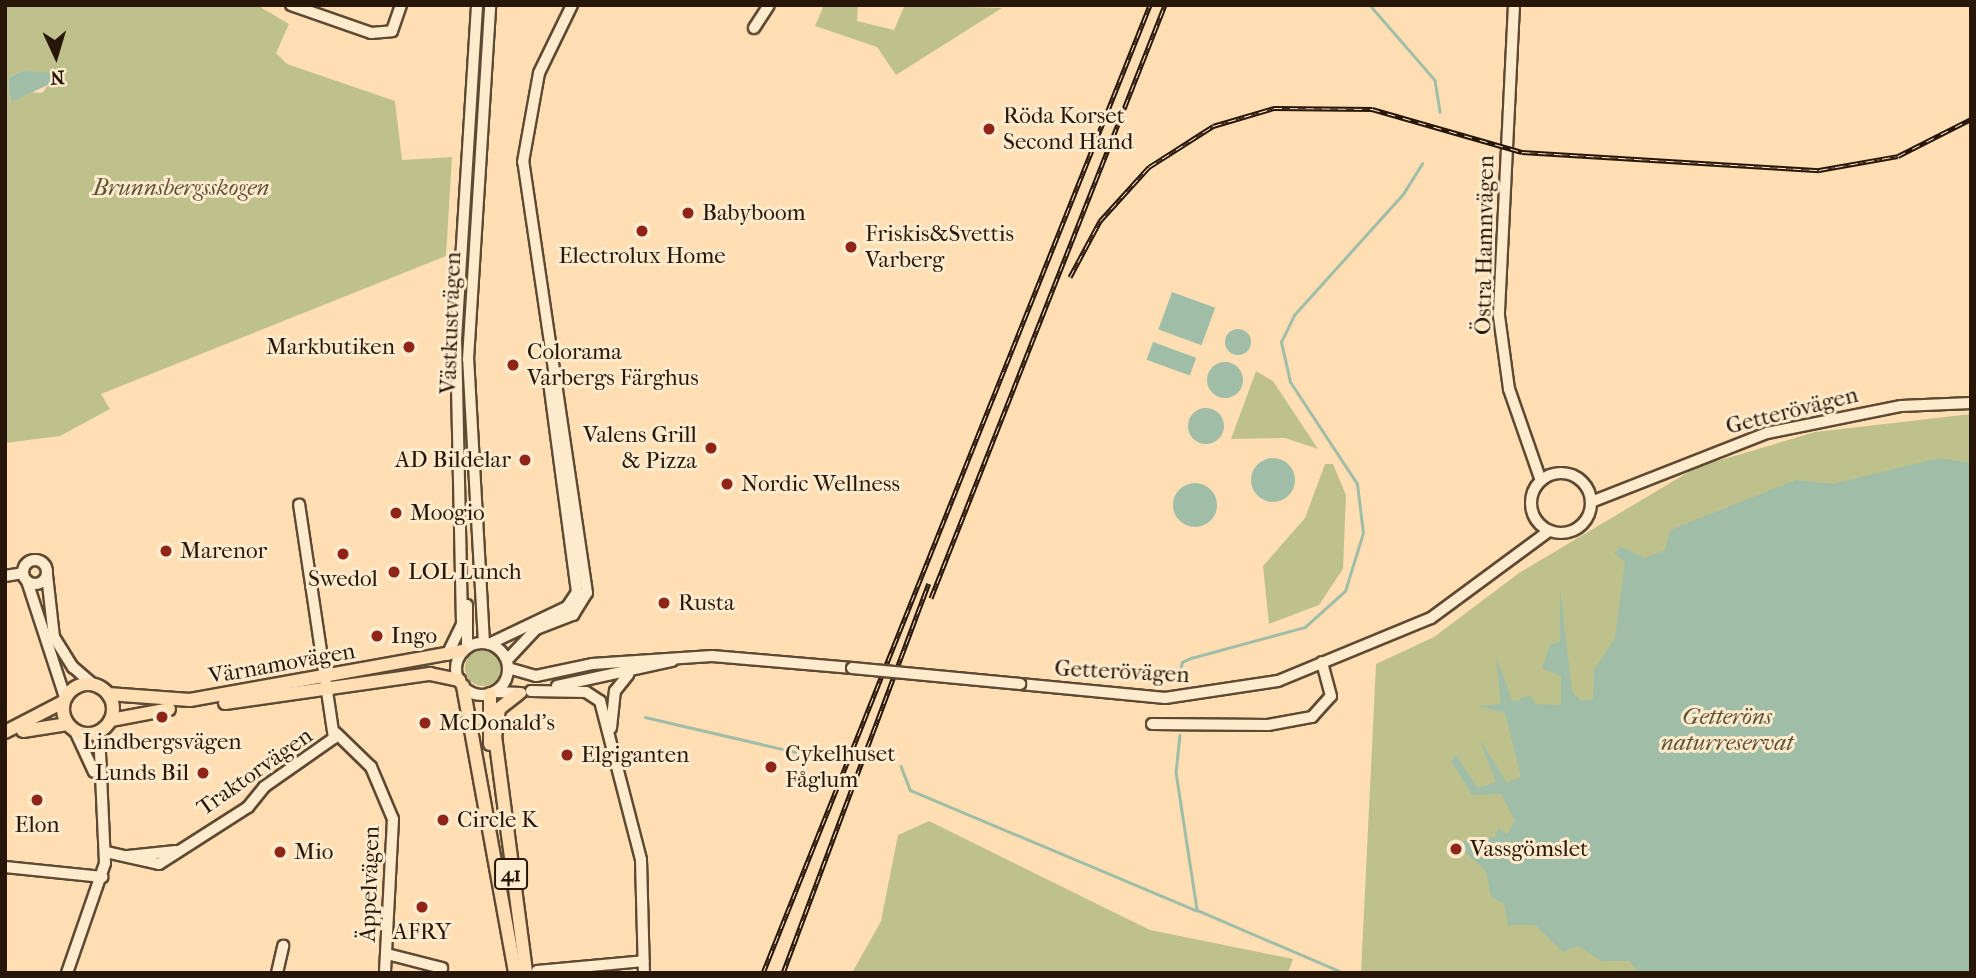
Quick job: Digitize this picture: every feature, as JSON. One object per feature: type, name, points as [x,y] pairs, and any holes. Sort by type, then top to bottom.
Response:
[{"type":"main road","name":"Värnamovägen","points":[[111,720],[329,683],[465,650]]},
{"type":"main road","name":"Värnamovägen","points":[[376,681],[430,674],[461,683]]},
{"type":"main road","name":"Värnamovägen","points":[[108,694],[174,702],[329,683],[445,682],[470,716]]},
{"type":"main road","name":"41","points":[[461,683],[470,716],[515,973]]},
{"type":"main road","points":[[94,685],[108,694],[111,720],[99,732],[71,728],[5,733],[64,699],[77,686],[94,685]]},
{"type":"main road","name":"41","points":[[492,693],[486,725],[532,972]]},
{"type":"main road","name":"41","points":[[497,775],[497,715],[517,694]]},
{"type":"main road","points":[[64,699],[71,728]]},
{"type":"street","points":[[291,5],[371,33],[392,32],[401,5]]},
{"type":"street","name":"Västkustvägen","points":[[465,650],[456,340],[477,5]]},
{"type":"street","name":"Västkustvägen","points":[[487,643],[468,359],[489,5]]},
{"type":"street","points":[[465,650],[567,607],[577,592],[523,162],[539,73],[572,5]]},
{"type":"street","points":[[754,28],[769,5]]},
{"type":"street","name":"Östra Hamnvägen","points":[[1514,5],[1499,316],[1509,389],[1541,481]]},
{"type":"street","points":[[487,643],[508,664],[536,629],[573,615],[587,593],[572,470],[545,332]]},
{"type":"street","name":"Getterövägen","points":[[1591,502],[1767,433],[1890,408],[1971,403]]},
{"type":"street","points":[[1573,476],[1591,502],[1581,526],[1549,531],[1531,504],[1541,481],[1573,476]]},
{"type":"street","name":"Traktorvägen","points":[[106,852],[124,856],[176,851],[248,807],[264,787],[336,733],[299,505]]},
{"type":"street","name":"Getterövägen","points":[[508,664],[536,676],[600,670],[693,656],[1189,697],[1259,686],[1431,618],[1549,531]]},
{"type":"street","name":"Västkustvägen","points":[[446,655],[461,635],[461,559]]},
{"type":"street","points":[[25,577],[36,560],[47,575],[54,637],[72,667],[94,685]]},
{"type":"street","points":[[5,576],[25,577],[38,584],[47,575]]},
{"type":"street","points":[[25,577],[64,699]]},
{"type":"street","name":"41","points":[[461,683],[465,650]]},
{"type":"street","name":"Getterövägen","points":[[461,683],[492,693],[517,694],[600,670],[633,671],[693,656]]},
{"type":"street","points":[[1152,724],[1300,721],[1328,702],[1329,679],[1322,662]]},
{"type":"street","name":"41","points":[[492,693],[508,664]]},
{"type":"street","points":[[600,670],[613,698],[611,728]]},
{"type":"street","points":[[600,670],[600,701],[611,728],[642,860],[644,973]]},
{"type":"street","points":[[613,698],[633,671]]},
{"type":"street","points":[[531,691],[586,692],[600,701]]},
{"type":"street","points":[[71,728],[98,785]]},
{"type":"street","points":[[67,973],[102,877],[106,852],[98,785],[99,732]]},
{"type":"street","name":"Äppelvägen","points":[[336,733],[371,767],[393,819],[385,973]]},
{"type":"street","points":[[5,867],[102,877]]},
{"type":"street","points":[[277,973],[283,946]]},
{"type":"street","points":[[387,954],[442,968]]},
{"type":"street","points":[[532,972],[644,961]]},
{"type":"green space","name":"Brunnsbergsskogen","points":[[5,5],[257,5],[289,24],[276,53],[287,64],[395,101],[402,160],[452,157],[446,256],[101,394],[110,409],[60,436],[5,443]],"holes":[[[22,71],[31,75],[58,73],[42,93],[28,92],[11,102],[8,78]]]},
{"type":"green space","points":[[824,5],[858,5],[857,21],[894,30],[905,5],[1002,8],[896,75],[877,47],[815,26]]},
{"type":"green space","points":[[1256,371],[1273,381],[1318,449],[1285,438],[1231,439]]},
{"type":"green space","name":"Getteröns naturreservat","points":[[1971,414],[1971,973],[1361,973],[1376,664],[1434,637],[1519,573],[1697,467],[1815,432]]},
{"type":"green space","points":[[1325,464],[1333,464],[1346,495],[1343,569],[1319,605],[1269,624],[1263,566],[1305,518]]},
{"type":"green space","points":[[483,650],[495,656],[501,668],[495,680],[483,686],[471,680],[465,668],[471,656]]},
{"type":"green space","points":[[929,821],[1150,930],[1293,959],[1288,973],[852,973],[881,921],[898,835]]},
{"type":"shaded area","points":[[22,71],[58,73],[63,78],[11,102],[8,78]]},
{"type":"shaded area","points":[[1172,292],[1215,308],[1202,345],[1158,330]]},
{"type":"shaded area","points":[[1238,329],[1247,333],[1251,342],[1247,351],[1238,355],[1229,351],[1225,342],[1229,333]]},
{"type":"shaded area","points":[[1153,342],[1196,358],[1190,376],[1147,360]]},
{"type":"shaded area","points":[[1225,362],[1238,367],[1243,380],[1238,393],[1225,398],[1212,393],[1207,380],[1212,367]]},
{"type":"shaded area","points":[[1206,408],[1219,413],[1224,426],[1219,439],[1206,444],[1193,439],[1188,426],[1193,413]]},
{"type":"shaded area","points":[[1273,458],[1288,465],[1295,480],[1288,495],[1273,502],[1258,495],[1251,480],[1258,465]]},
{"type":"shaded area","name":"Getteröns naturreservat","points":[[1939,458],[1971,463],[1971,973],[1639,973],[1629,961],[1602,961],[1578,946],[1563,952],[1535,925],[1508,925],[1504,904],[1491,897],[1486,871],[1463,850],[1464,841],[1495,837],[1498,828],[1507,834],[1515,821],[1501,794],[1472,795],[1451,761],[1456,755],[1478,788],[1496,782],[1479,738],[1507,783],[1521,777],[1505,713],[1477,706],[1501,704],[1496,657],[1513,702],[1530,695],[1535,704],[1561,705],[1561,676],[1542,668],[1550,645],[1560,642],[1560,588],[1572,691],[1581,701],[1593,699],[1594,670],[1615,638],[1625,562],[1614,553],[1621,547],[1645,558],[1665,550],[1670,530],[1796,480],[1833,484]]},
{"type":"shaded area","points":[[1195,483],[1210,490],[1217,505],[1210,520],[1195,527],[1180,520],[1173,505],[1180,490]]},
{"type":"waterway","points":[[1370,5],[1435,80],[1440,112]]},
{"type":"waterway","points":[[1178,678],[1182,662],[1191,658],[1305,627],[1345,591],[1363,533],[1357,484],[1290,382],[1281,342],[1294,315],[1403,194],[1422,164]]},
{"type":"waterway","points":[[645,717],[800,753]]},
{"type":"waterway","points":[[1180,735],[1176,772],[1197,910],[1344,973]]},
{"type":"waterway","points":[[820,758],[830,756],[838,743]]},
{"type":"waterway","points":[[901,766],[910,790],[1196,910]]},
{"type":"railway","points":[[763,973],[1150,5]]},
{"type":"railway","points":[[931,598],[1165,5]]},
{"type":"railway","points":[[1070,277],[1100,221],[1149,167],[1213,126],[1274,108],[1372,109],[1522,152],[1819,170],[1898,156],[1971,119]]},
{"type":"railway","points":[[783,973],[929,583]]},
{"type":"place","name":"Röda Korset Second Hand","points":[[989,129]]},
{"type":"place","name":"Babyboom","points":[[688,213]]},
{"type":"place","name":"Electrolux Home","points":[[642,231]]},
{"type":"place","name":"Friskis&Svettis Varberg","points":[[851,247]]},
{"type":"place","name":"Markbutiken","points":[[409,347]]},
{"type":"place","name":"Colorama Varbergs Färghus","points":[[513,365]]},
{"type":"place","name":"Valens Grill & Pizza","points":[[711,448]]},
{"type":"place","name":"AD Bildelar","points":[[525,460]]},
{"type":"place","name":"Nordic Wellness","points":[[727,484]]},
{"type":"place","name":"Moogio","points":[[396,513]]},
{"type":"place","name":"Marenor","points":[[166,551]]},
{"type":"place","name":"Swedol","points":[[343,554]]},
{"type":"place","name":"LOL Lunch","points":[[394,572]]},
{"type":"place","name":"Rusta","points":[[664,603]]},
{"type":"place","name":"Ingo","points":[[377,636]]},
{"type":"place","name":"Lindbergsvägen","points":[[162,717]]},
{"type":"place","name":"McDonald's","points":[[425,723]]},
{"type":"place","name":"Elgiganten","points":[[567,755]]},
{"type":"place","name":"Cykelhuset Fåglum","points":[[771,767]]},
{"type":"place","name":"Lunds Bil","points":[[203,773]]},
{"type":"place","name":"Elon","points":[[37,800]]},
{"type":"place","name":"Circle K","points":[[443,820]]},
{"type":"place","name":"Vassgömslet","points":[[1456,849]]},
{"type":"place","name":"Mio","points":[[280,852]]},
{"type":"place","name":"AFRY","points":[[422,907]]}]
